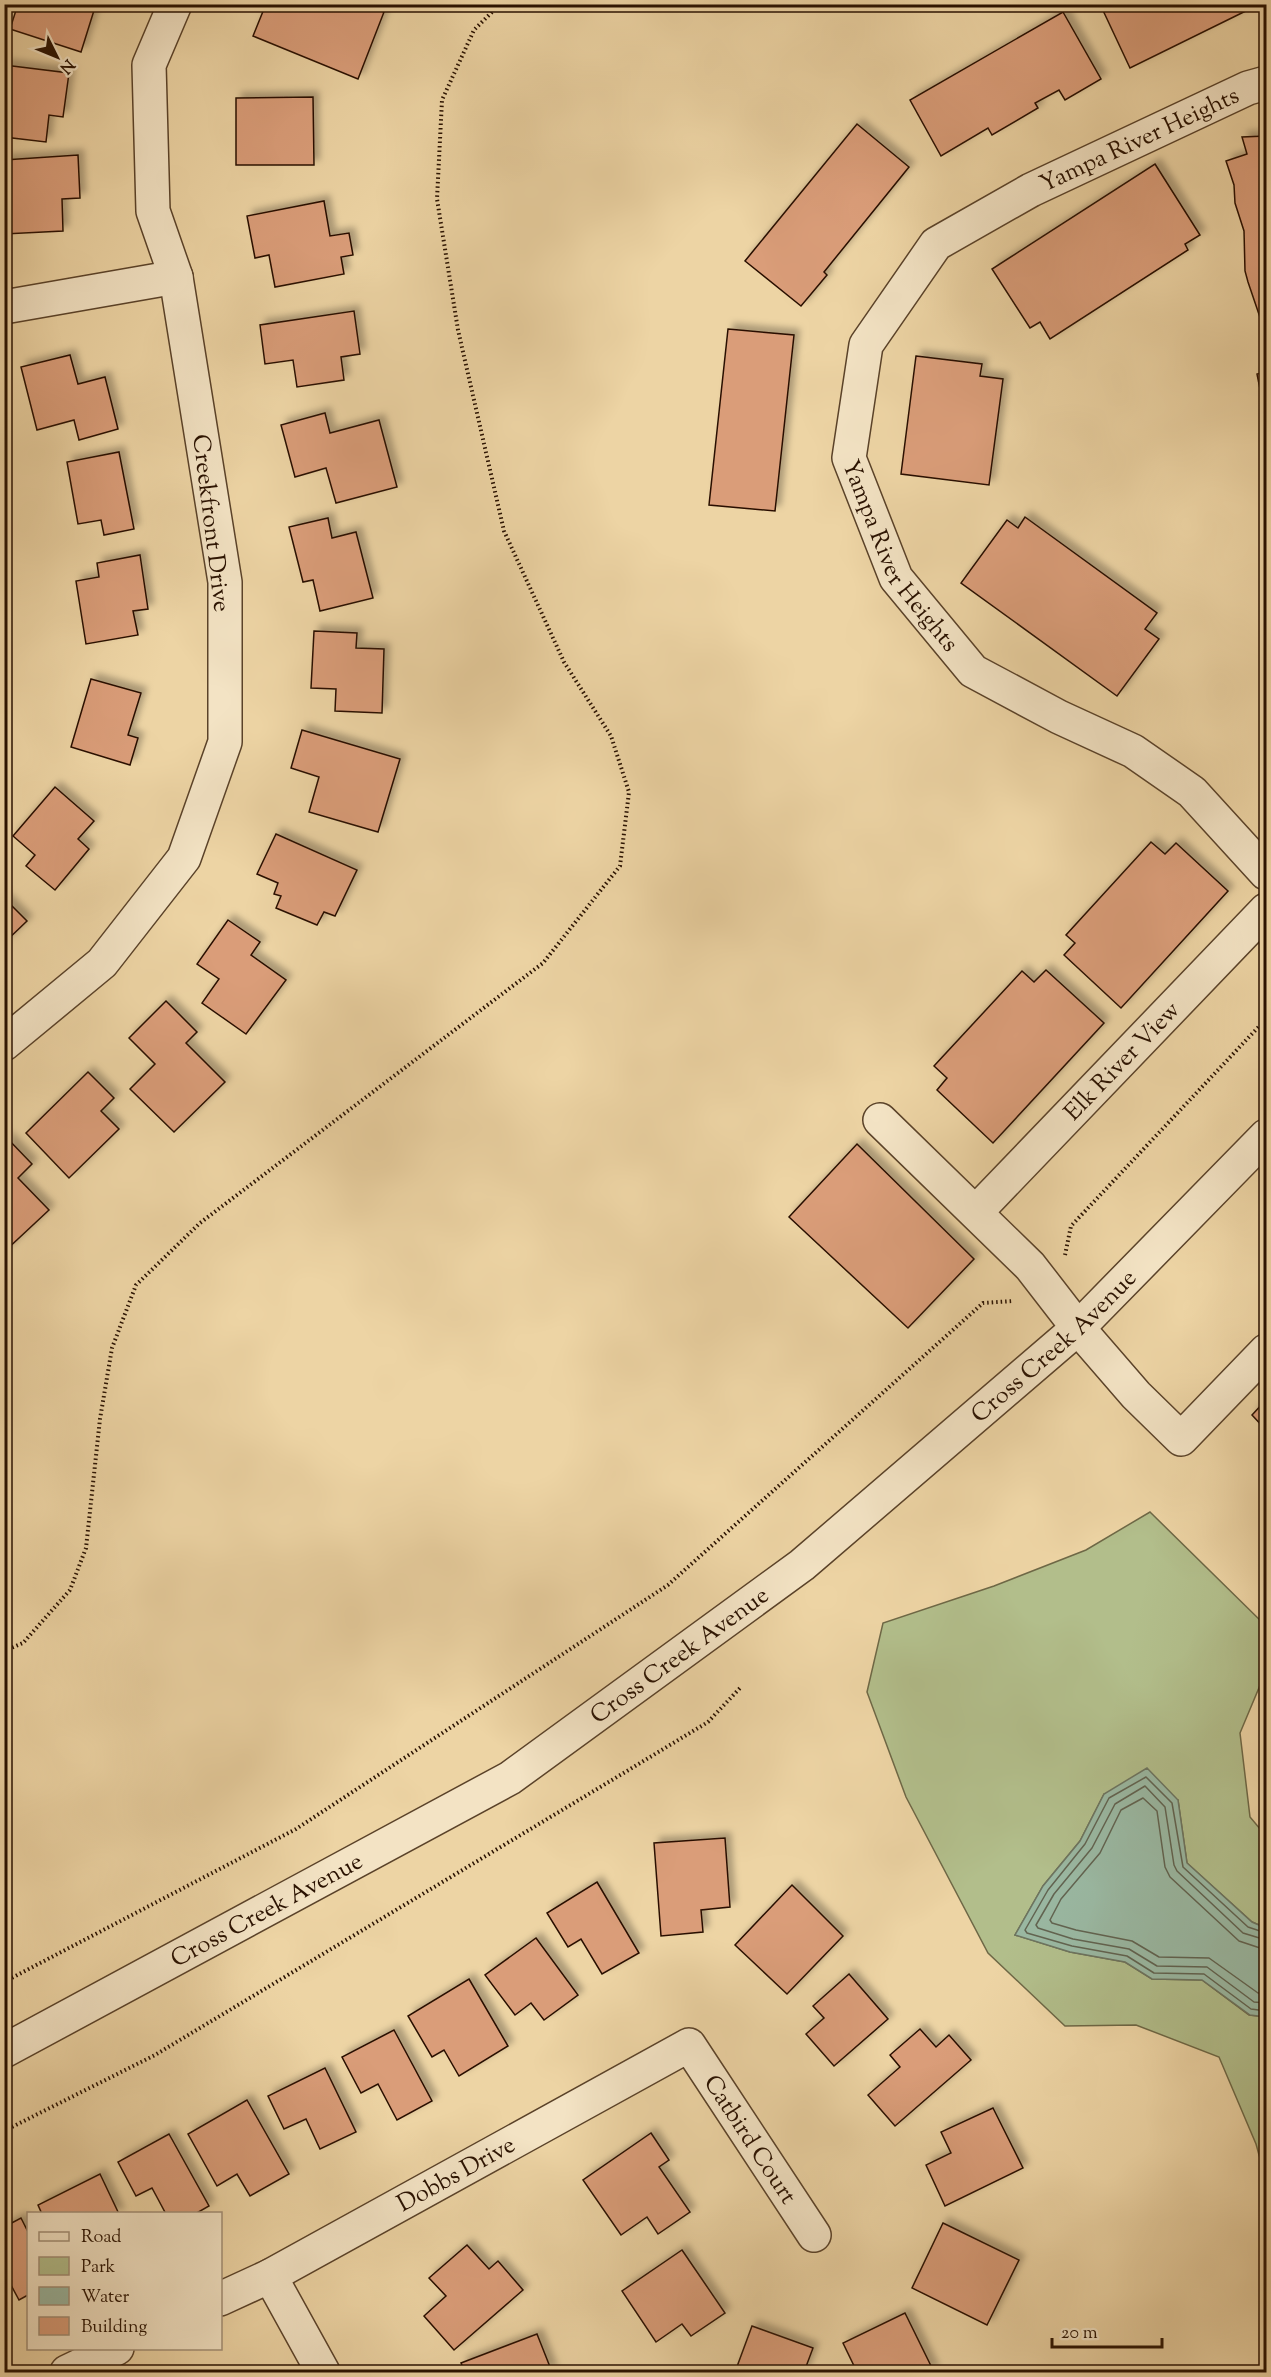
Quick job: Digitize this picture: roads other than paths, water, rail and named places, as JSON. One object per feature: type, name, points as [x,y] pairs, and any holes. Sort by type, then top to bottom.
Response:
[{"type":"street","name":"Creekfront Drive","points":[[4,1044],[102,963],[184,858],[225,742],[225,582],[176,277],[153,211],[149,65],[175,4]]},
{"type":"street","name":"Yampa River Heights","points":[[1266,83],[1248,88],[1031,190],[936,244],[866,345],[849,458],[896,579],[973,671],[1059,717],[1133,751],[1192,792],[1266,873]]},
{"type":"street","points":[[4,307],[176,277]]},
{"type":"street","name":"Elk River View","points":[[976,1212],[1266,910]]},
{"type":"street","points":[[880,1120],[1030,1266],[1078,1328],[1136,1395],[1181,1439],[1266,1351]]},
{"type":"street","name":"Cross Creek Avenue","points":[[4,2051],[510,1778],[802,1565],[1078,1328],[1266,1136]]},
{"type":"street","name":"Catbird Court","points":[[689,2045],[814,2235]]},
{"type":"street","name":"Dobbs Drive","points":[[222,2298],[270,2276],[689,2045]]},
{"type":"street","points":[[270,2276],[323,2373]]},
{"type":"street","points":[[67,2373],[115,2350]]},
{"type":"water","points":[[1147,1768],[1178,1800],[1187,1863],[1252,1922],[1266,1928],[1266,2017],[1250,2015],[1202,1980],[1152,1979],[1125,1962],[1070,1952],[1015,1935],[1043,1886],[1080,1841],[1104,1794]]}]
